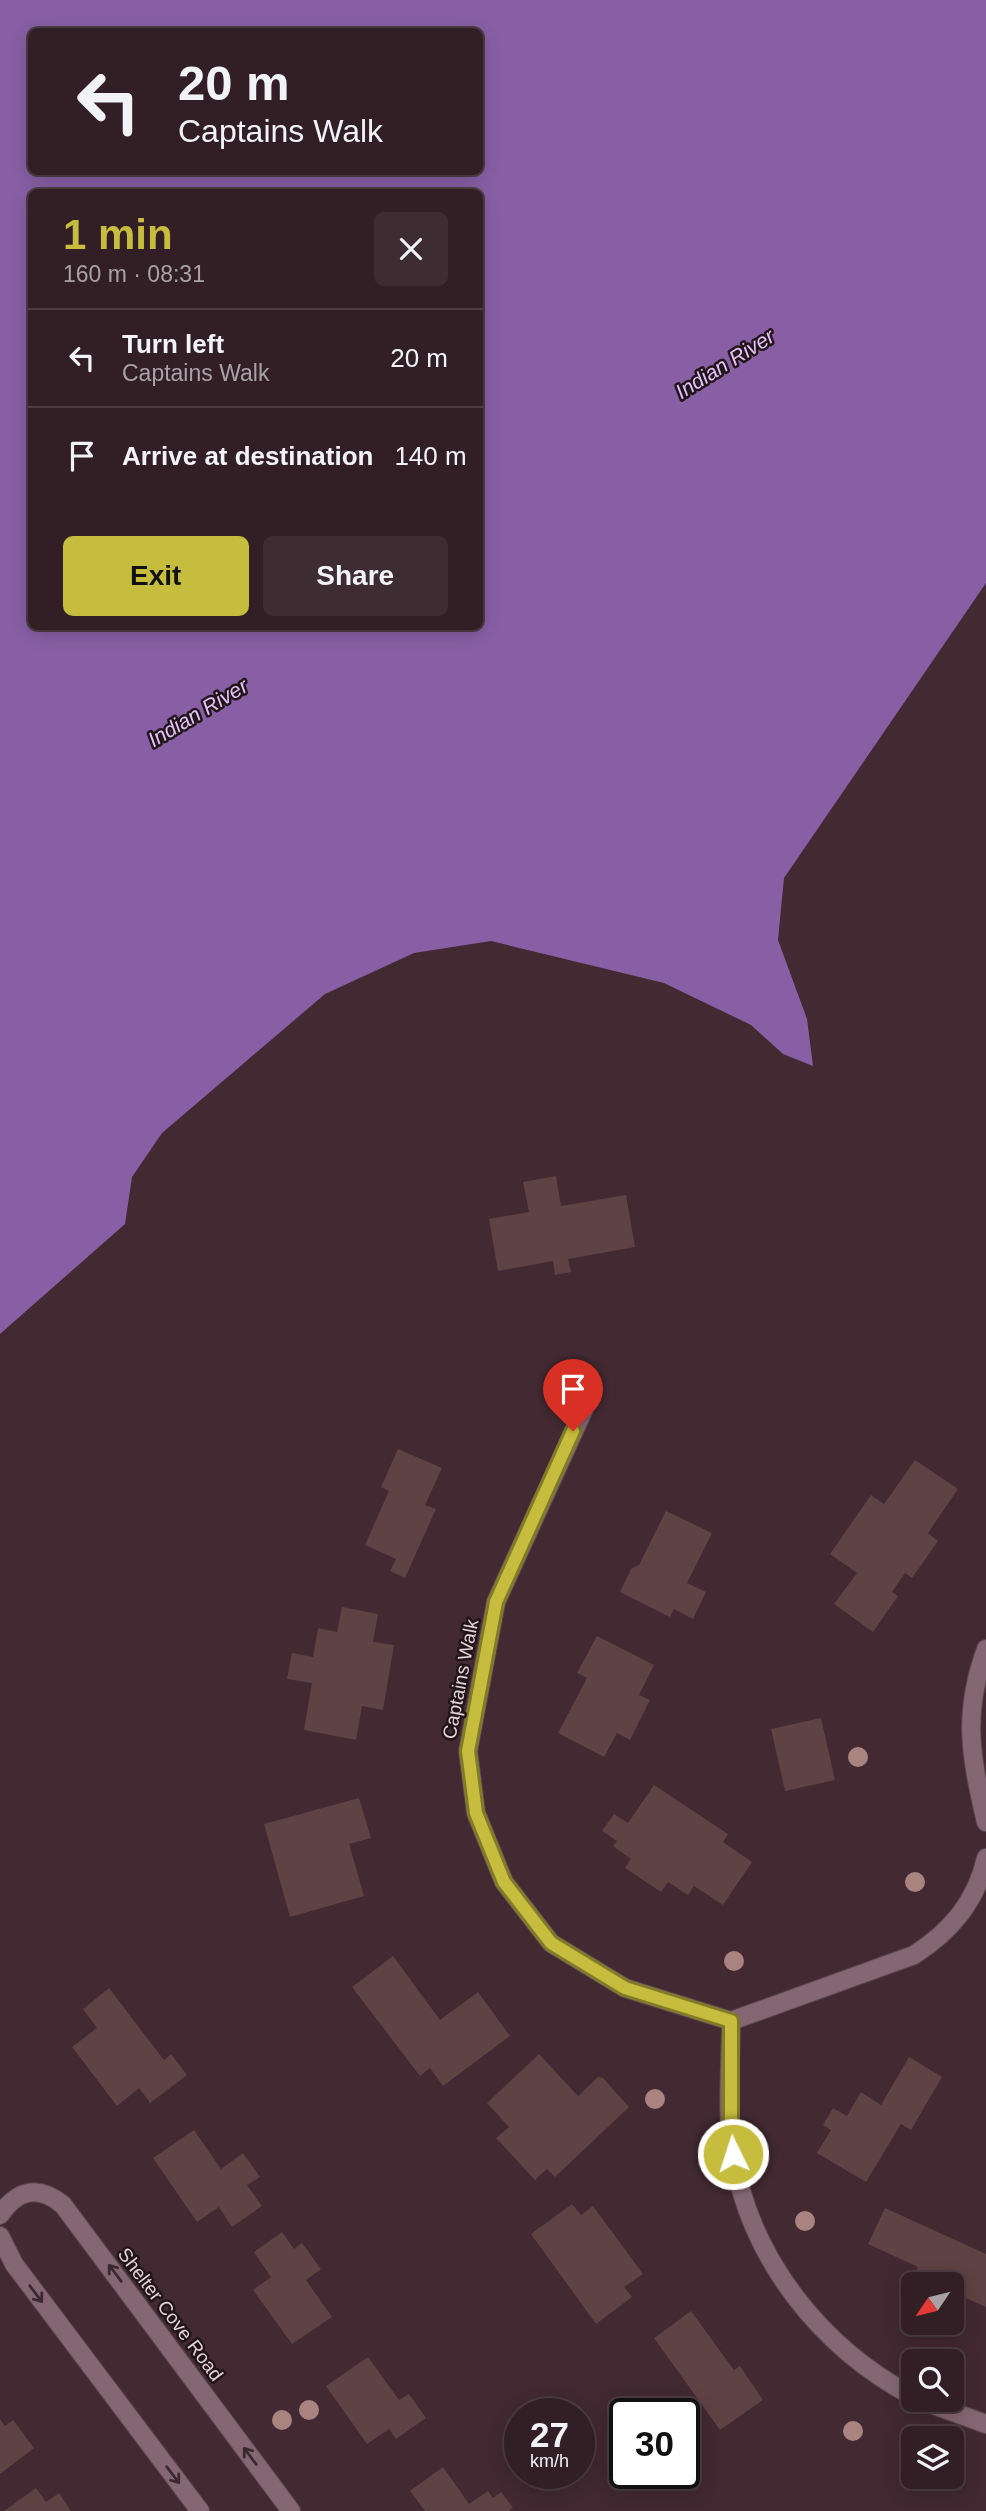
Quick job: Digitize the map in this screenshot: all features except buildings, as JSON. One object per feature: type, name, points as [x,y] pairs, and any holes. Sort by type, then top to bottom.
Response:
[{"type":"street","name":"Captains Walk","points":[[585,1407],[496,1602],[468,1751],[476,1813],[504,1882],[551,1943],[625,1988],[731,2021]]},
{"type":"street","points":[[986,1650],[972,1699],[970,1735],[972,1760],[986,1822]]},
{"type":"street","points":[[901,2389],[861,2365],[813,2319],[790,2290],[757,2234],[733,2154],[731,2021],[886,1967],[922,1950],[957,1920],[973,1896],[986,1858]]},
{"type":"street","name":"Shelter Cove Road","points":[[0,2215],[11,2199],[30,2192],[52,2196],[63,2205],[291,2511]]},
{"type":"street","points":[[0,2236],[14,2264],[200,2511]]},
{"type":"street","points":[[953,2412],[986,2424]]},
{"type":"water","name":"Indian River","points":[[0,0],[986,0],[986,583],[784,878],[778,940],[807,1019],[813,1066],[783,1054],[751,1025],[664,983],[491,941],[414,953],[325,994],[162,1133],[132,1177],[125,1224],[0,1334]]},
{"type":"route","points":[[573,1431],[496,1602],[468,1751],[476,1813],[504,1882],[551,1943],[625,1988],[731,2021],[733,2154]]}]
